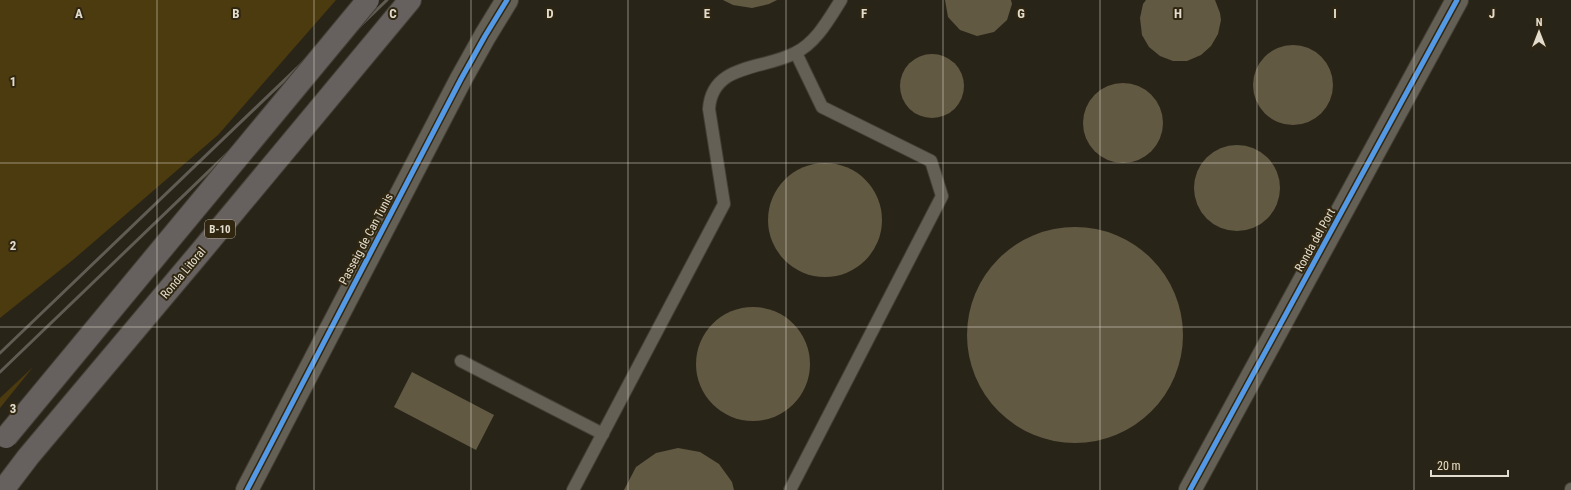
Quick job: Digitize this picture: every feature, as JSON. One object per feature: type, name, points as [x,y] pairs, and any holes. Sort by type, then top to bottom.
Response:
[{"type":"highway","name":"B-10","points":[[3,440],[368,0]]},
{"type":"highway","name":"Ronda Litoral","points":[[3,490],[28,457],[198,256],[410,0]]},
{"type":"street","name":"Passeig de Can Tunis","points":[[247,490],[458,86],[485,36],[507,0]]},
{"type":"street","name":"Ronda del Port","points":[[1190,490],[1458,0]]},
{"type":"lane","points":[[573,490],[724,204],[709,109],[709,99],[713,90],[720,80],[730,74],[796,53],[816,37],[841,0]]},
{"type":"lane","points":[[790,490],[942,196],[931,162],[822,107],[796,53]]},
{"type":"lane","points":[[461,361],[603,434]]},
{"type":"shaded area","points":[[0,0],[336,0],[218,135],[74,259],[0,318]]},
{"type":"shaded area","points":[[33,367],[0,408],[0,398]]},
{"type":"building","points":[[723,0],[777,0],[769,4],[752,8],[733,5]]},
{"type":"building","points":[[945,0],[1011,0],[1012,4],[1007,20],[994,32],[977,36],[960,30],[948,17]]},
{"type":"building","points":[[1146,0],[1215,0],[1221,20],[1218,34],[1211,46],[1201,55],[1187,61],[1173,61],[1160,56],[1149,47],[1142,35],[1140,18],[1143,4]]},
{"type":"building","points":[[1293,45],[1308,48],[1321,57],[1330,70],[1333,85],[1330,100],[1321,113],[1308,122],[1293,125],[1278,122],[1265,113],[1256,100],[1253,85],[1256,70],[1265,57],[1278,48]]},
{"type":"building","points":[[932,54],[950,60],[958,68],[964,86],[958,104],[950,112],[932,118],[914,112],[906,104],[900,86],[906,68],[914,60]]},
{"type":"building","points":[[1123,83],[1138,86],[1151,95],[1160,108],[1163,123],[1160,138],[1151,151],[1138,160],[1123,163],[1108,160],[1095,151],[1086,138],[1083,123],[1086,108],[1095,95],[1108,86]]},
{"type":"building","points":[[1237,145],[1253,148],[1261,152],[1273,164],[1277,172],[1280,188],[1277,204],[1273,212],[1261,224],[1253,228],[1237,231],[1221,228],[1213,224],[1201,212],[1197,204],[1194,188],[1197,172],[1201,164],[1213,152],[1221,148]]},
{"type":"building","points":[[825,163],[847,167],[866,179],[878,198],[882,220],[878,242],[866,261],[847,273],[825,277],[803,273],[784,261],[772,242],[768,220],[772,198],[784,179],[803,167]]},
{"type":"building","points":[[1075,227],[1106,232],[1126,240],[1151,259],[1170,284],[1178,304],[1183,335],[1178,366],[1170,386],[1151,411],[1126,430],[1106,438],[1075,443],[1044,438],[1024,430],[999,411],[980,386],[972,366],[967,335],[972,304],[980,284],[999,259],[1024,240],[1044,232]]},
{"type":"building","points":[[753,307],[775,311],[794,323],[806,342],[810,364],[806,386],[794,405],[775,417],[753,421],[731,417],[712,405],[700,386],[696,364],[700,342],[712,323],[731,311]]},
{"type":"building","points":[[412,372],[494,415],[476,450],[394,407]]},
{"type":"building","points":[[678,448],[700,452],[719,464],[732,482],[734,490],[624,490],[636,467],[656,453]]},
{"type":"railway","points":[[0,353],[368,0]]},
{"type":"railway","points":[[0,372],[387,0]]},
{"type":"cycle path","points":[[247,490],[461,79],[507,0]]},
{"type":"cycle path","points":[[1190,490],[1457,0]]}]
